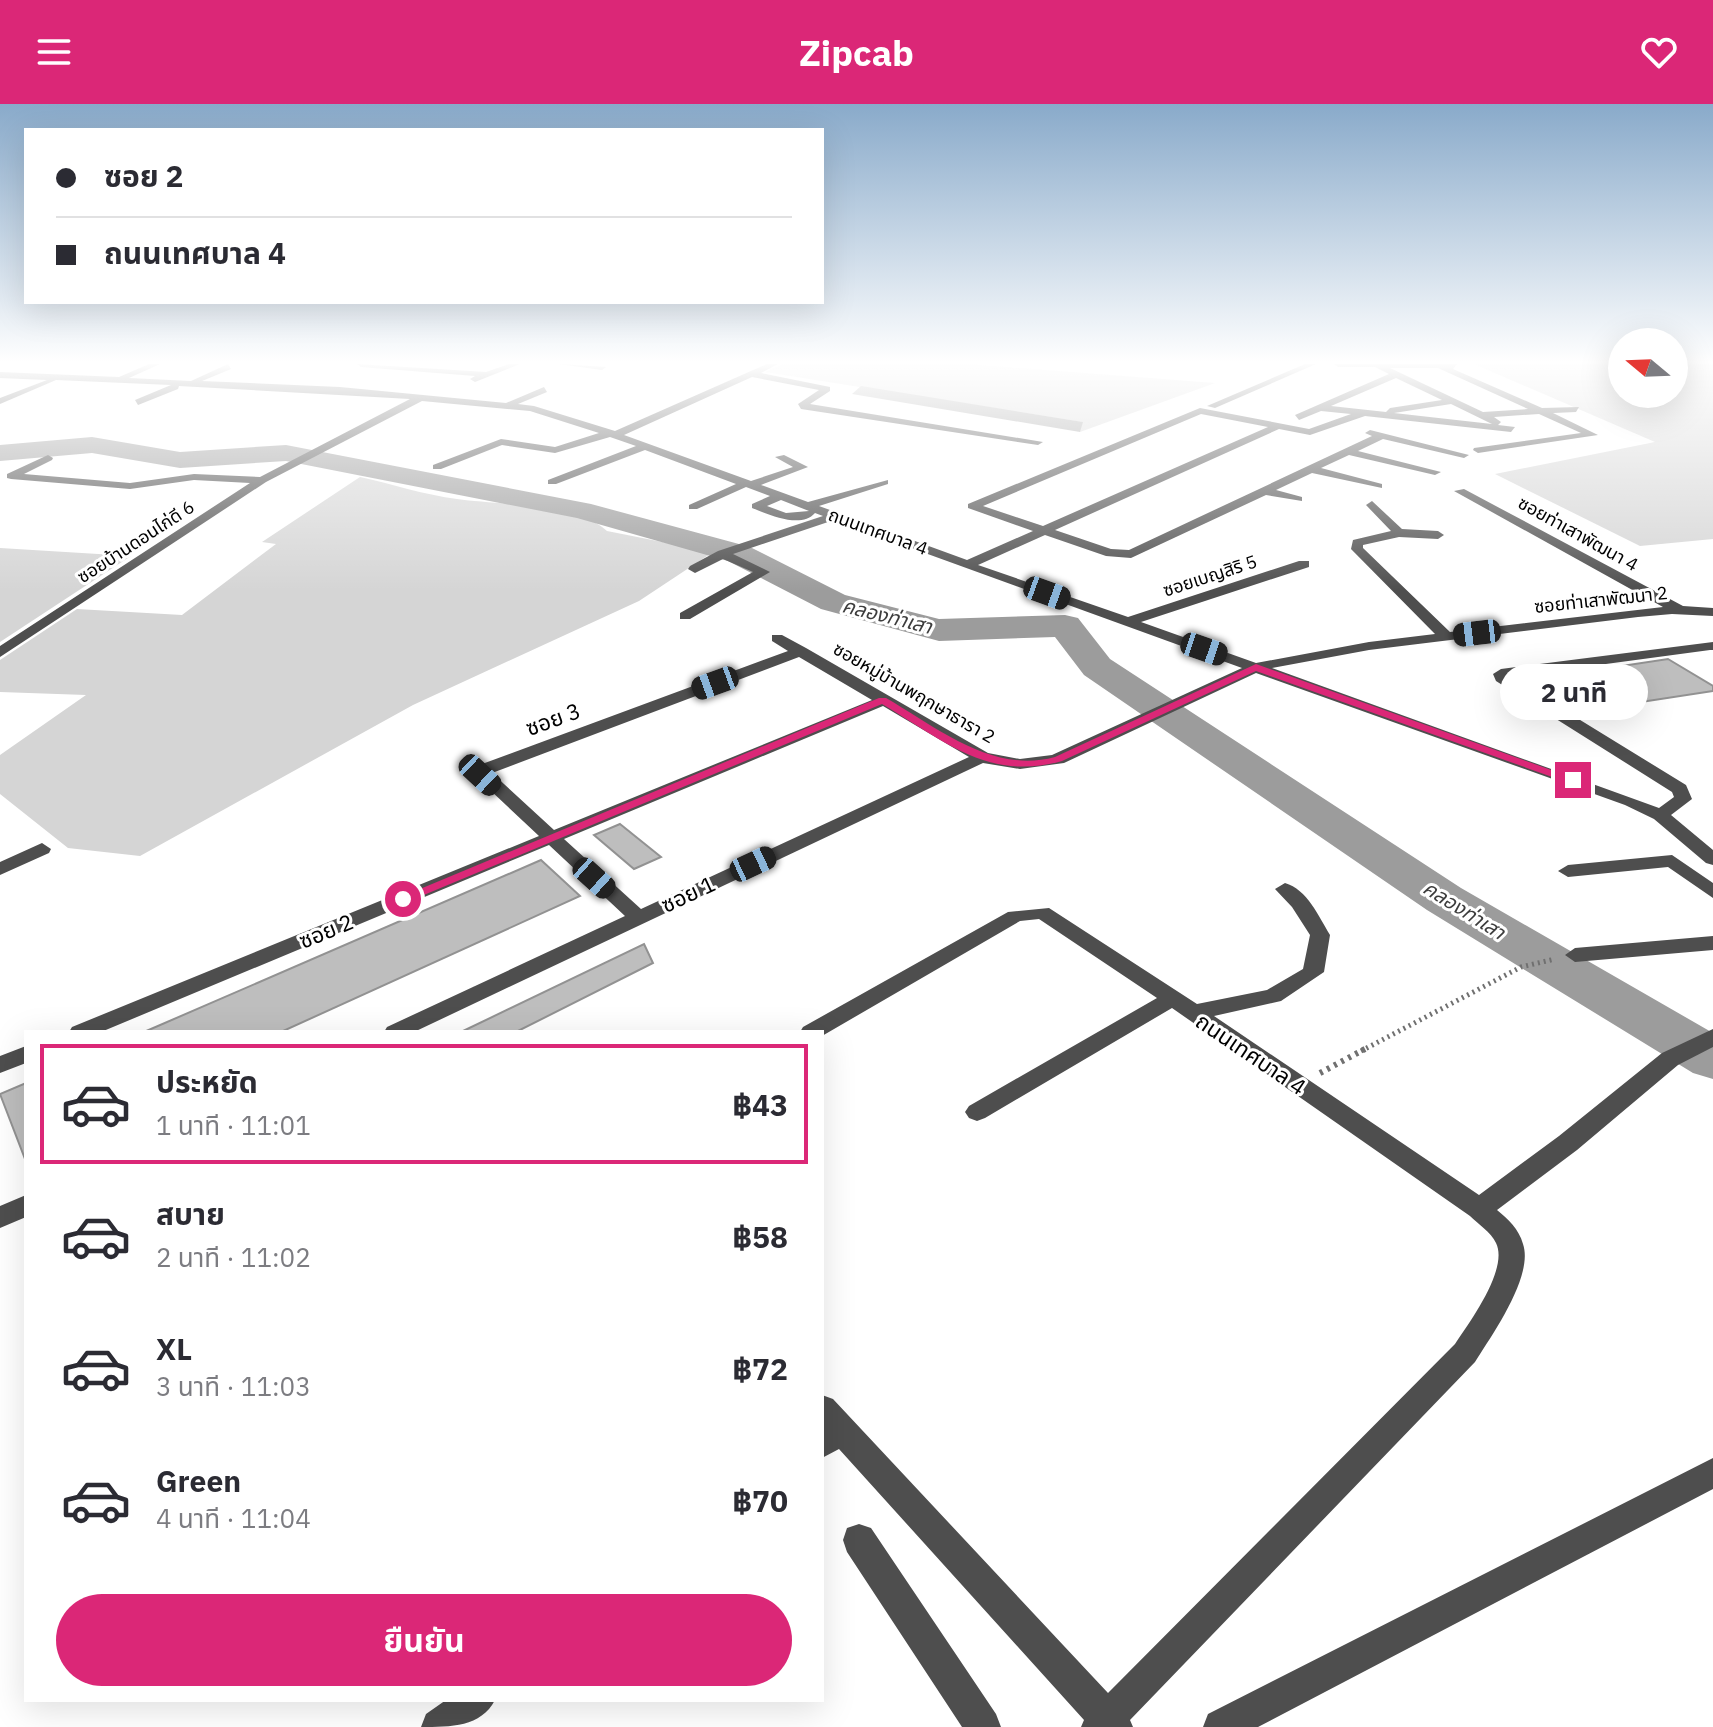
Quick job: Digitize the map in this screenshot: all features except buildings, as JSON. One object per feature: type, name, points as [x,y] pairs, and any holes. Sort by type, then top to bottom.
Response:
[{"type":"street","name":"ซอยบ้านดอนไก่ดี 6","points":[[0,653],[262,480],[339,440]]},
{"type":"street","points":[[437,467],[501,442],[555,450],[592,440]]},
{"type":"street","name":"ถนนเทศบาล 4","points":[[629,440],[967,565],[1631,801],[1660,815],[1713,859]]},
{"type":"street","points":[[1023,440],[1038,442]]},
{"type":"street","points":[[1131,440],[972,506],[1110,553],[1131,554],[1373,440]]},
{"type":"street","points":[[967,565],[1247,440]]},
{"type":"street","points":[[1397,440],[1464,455]]},
{"type":"street","points":[[1535,440],[1540,442]]},
{"type":"street","points":[[1478,450],[1557,440]]},
{"type":"street","points":[[552,482],[646,446]]},
{"type":"street","points":[[1348,452],[1435,472]]},
{"type":"street","points":[[693,507],[749,484],[803,467],[780,457]]},
{"type":"street","points":[[0,482],[48,458]]},
{"type":"street","points":[[1311,469],[1378,486]]},
{"type":"street","points":[[11,476],[130,486],[194,477],[262,480]]},
{"type":"street","points":[[695,569],[884,482]]},
{"type":"street","points":[[1265,491],[1298,499]]},
{"type":"street","name":"ซอยท่าเสาพัฒนา 4","points":[[1460,491],[1679,610]]},
{"type":"street","points":[[781,496],[756,506],[792,518],[822,511]]},
{"type":"street","points":[[1372,505],[1399,533]]},
{"type":"street","points":[[1438,535],[1399,533],[1369,538],[1357,543],[1357,549],[1447,637]]},
{"type":"street","points":[[685,616],[763,572],[723,554]]},
{"type":"street","name":"ซอยเบญสิริ 5","points":[[1128,622],[1304,564]]},
{"type":"street","name":"ซอยท่าเสาพัฒนา 2","points":[[1256,667],[1341,650],[1447,637],[1679,610],[1713,612]]},
{"type":"street","name":"ซอยหมู่บ้านพฤกษาธารา 2","points":[[777,638],[982,757],[1006,765],[1033,766],[1058,759],[1256,667]]},
{"type":"street","points":[[1660,815],[1683,799],[1680,789],[1552,712],[1501,678],[1501,674],[1710,646]]},
{"type":"street","name":"ซอย 3","points":[[639,918],[550,839],[480,771],[801,651]]},
{"type":"street","name":"ซอย 2","points":[[85,1030],[882,701]]},
{"type":"street","name":"ซอย 1","points":[[399,1030],[982,757]]},
{"type":"street","points":[[0,869],[42,849]]},
{"type":"street","points":[[1568,871],[1672,861],[1713,892]]},
{"type":"street","points":[[1191,1013],[1273,996],[1313,972],[1320,935],[1300,903],[1285,889]]},
{"type":"street","name":"ถนนเทศบาล 4","points":[[815,1030],[1015,916],[1042,912],[1091,942],[1479,1209],[1504,1233],[1512,1247],[1498,1298],[1465,1353],[1107,1724],[828,1428]]},
{"type":"street","points":[[1575,955],[1713,943]]},
{"type":"street","points":[[977,1112],[1049,1068],[1114,1037],[1170,999]]},
{"type":"street","points":[[1479,1209],[1568,1143],[1670,1059],[1713,1037]]},
{"type":"street","points":[[0,1065],[24,1055]]},
{"type":"street","points":[[0,1218],[24,1206]]},
{"type":"street","points":[[1221,1727],[1713,1473]]},
{"type":"street","points":[[859,1540],[983,1727]]},
{"type":"street","points":[[439,1727],[474,1702]]},
{"type":"path","points":[[1298,1085],[1521,967],[1575,955]]},
{"type":"shaded area","points":[[1650,440],[1713,440],[1713,539],[1640,546],[1495,474],[1655,442]]},
{"type":"shaded area","points":[[360,477],[445,497],[557,510],[594,522],[607,531],[713,552],[639,601],[413,705],[140,856],[68,848],[0,794],[0,755],[86,695],[0,692],[0,660],[77,609],[182,615],[276,544],[262,542]]},
{"type":"shaded area","points":[[0,548],[131,556],[0,642]]},
{"type":"waterway","name":"คลองท่าเสา","points":[[0,453],[92,445],[180,460],[286,453],[581,510],[739,554],[833,602],[939,630],[1065,626],[1097,667],[1444,899],[1713,1059]]},
{"type":"route","points":[[403,899],[882,701],[982,757],[1006,765],[1033,766],[1058,759],[1256,667],[1573,780]]}]
